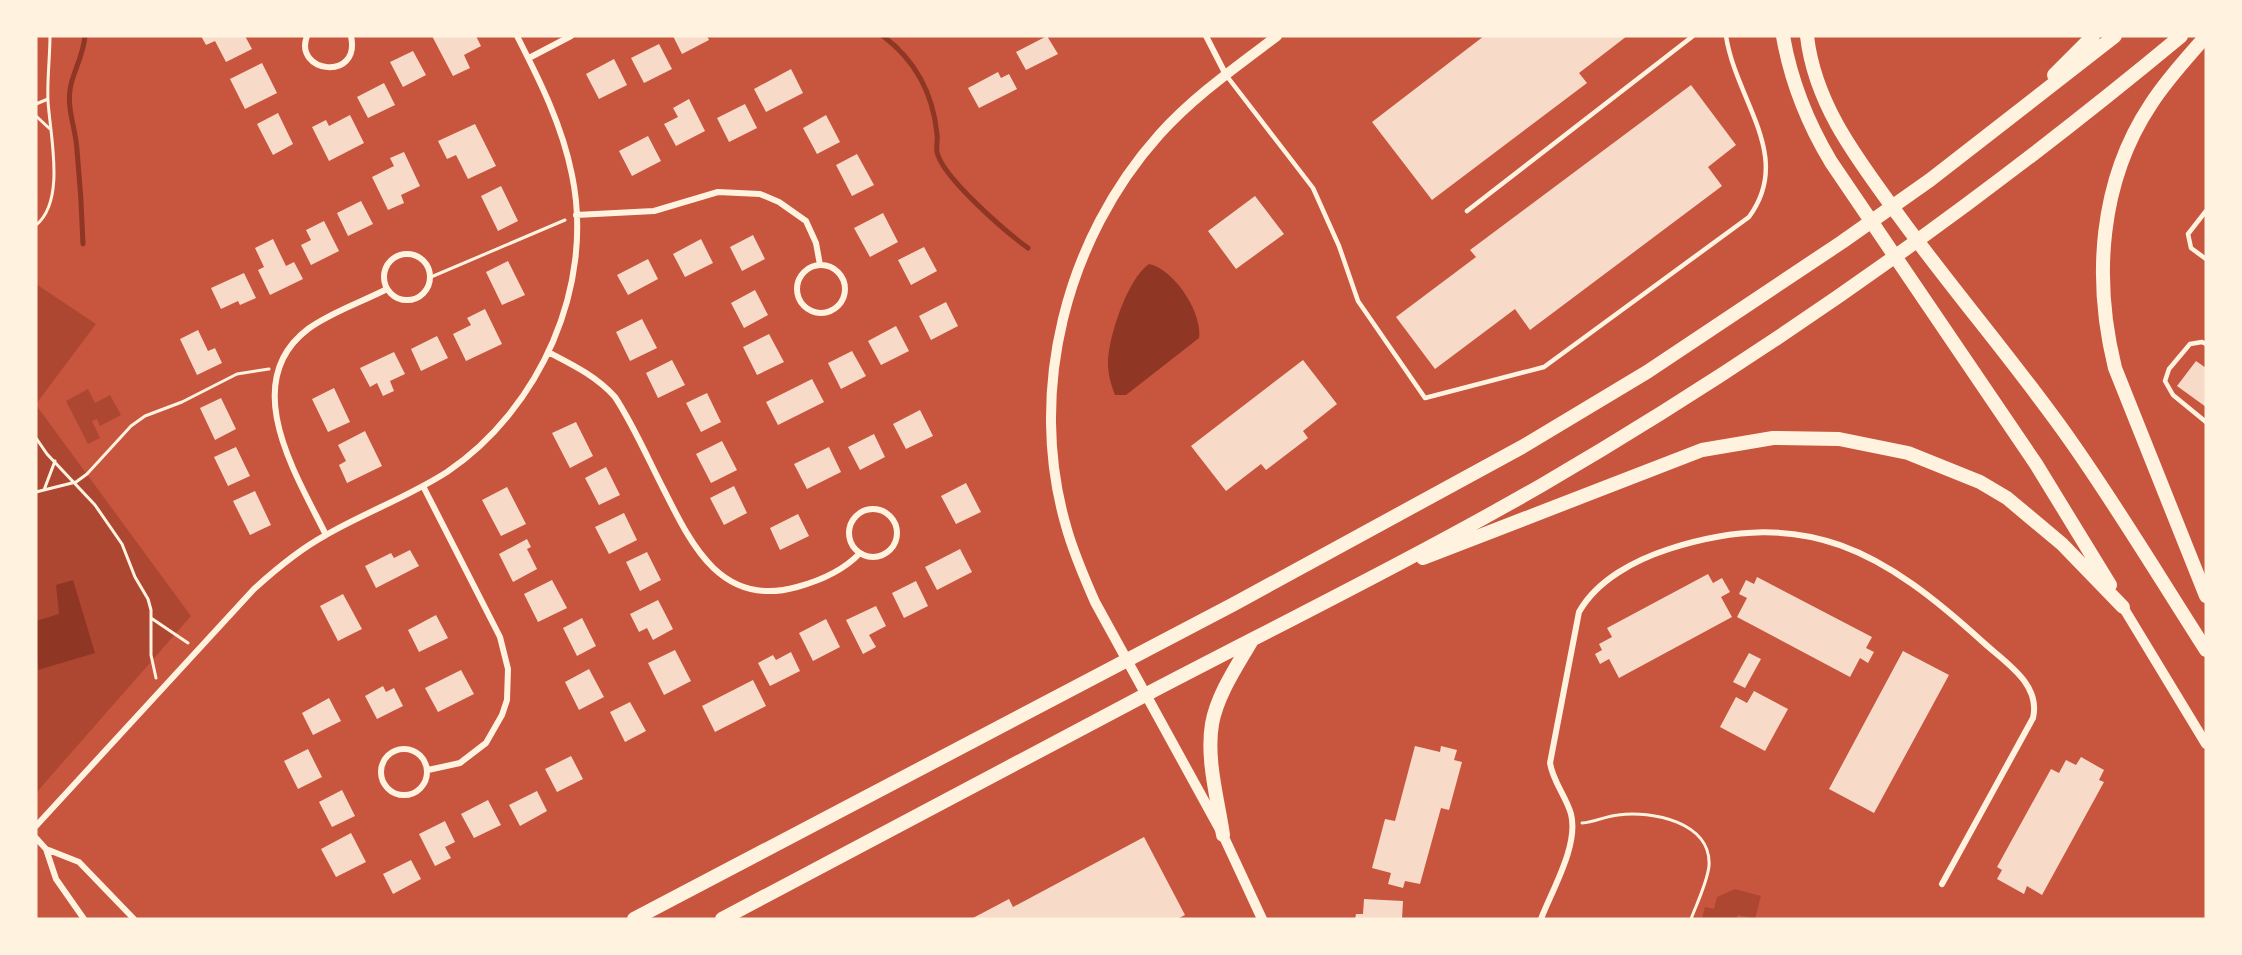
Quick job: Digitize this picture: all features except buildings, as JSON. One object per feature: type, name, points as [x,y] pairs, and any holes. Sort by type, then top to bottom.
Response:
[{"type":"main road","points":[[1783,36],[1793,81],[1822,147],[2036,464],[2123,607]]},
{"type":"main road","points":[[1807,36],[1814,72],[1825,101],[1849,148],[1941,274],[2018,369],[2070,440],[2206,650]]},
{"type":"main road","points":[[2008,121],[2093,36]]},
{"type":"main road","points":[[634,919],[1128,659],[1522,447],[1647,372],[1842,242],[1930,180],[2115,36]]},
{"type":"main road","points":[[722,919],[1384,572],[1541,485],[1639,426],[1863,280],[1954,213],[2181,36]]},
{"type":"main road","points":[[2206,36],[2151,104],[2134,132],[2118,172],[2109,207],[2101,267],[2106,332],[2115,368],[2206,596]]},
{"type":"main road","points":[[1384,572],[1478,538],[1702,450],[1749,440],[1804,437],[1878,445],[1945,466],[1980,482],[2040,525],[2123,607]]},
{"type":"main road","points":[[1223,835],[1213,764],[1212,723],[1226,687],[1252,640]]},
{"type":"street","points":[[307,36],[306,50],[311,60],[318,66],[330,68],[346,62],[351,54],[351,36]]},
{"type":"street","points":[[36,826],[254,589],[284,563],[326,535],[423,486],[475,450],[508,415],[532,382],[548,352],[572,281],[577,246],[576,215],[573,177],[560,126],[518,36]]},
{"type":"street","points":[[529,58],[571,36]]},
{"type":"street","points":[[1206,36],[1226,75]]},
{"type":"street","points":[[1262,919],[1248,884],[1223,835],[1148,694],[1095,602],[1079,567],[1056,483],[1052,434],[1053,390],[1065,310],[1078,266],[1094,231],[1113,198],[1158,135],[1226,75],[1277,36]]},
{"type":"street","points":[[576,215],[654,211],[718,192],[760,194],[779,202],[806,221],[813,233],[820,265]]},
{"type":"street","points":[[402,254],[421,258],[430,269],[431,277],[426,292],[413,300],[402,300],[387,289],[384,276],[387,265],[402,254]]},
{"type":"street","points":[[820,265],[830,266],[839,272],[846,291],[837,308],[820,313],[809,310],[802,304],[797,294],[800,276],[809,268],[820,265]]},
{"type":"street","points":[[326,535],[278,430],[274,411],[280,369],[297,340],[309,328],[387,289]]},
{"type":"street","points":[[548,352],[589,373],[602,382],[615,397],[695,548],[717,573],[729,581],[758,590],[788,590],[837,571],[850,564],[860,553]]},
{"type":"street","points":[[423,486],[500,637],[508,669],[507,700],[502,715],[486,743],[460,763],[428,770]]},
{"type":"street","points":[[865,510],[883,511],[892,517],[897,527],[894,546],[881,555],[869,556],[860,553],[849,536],[853,520],[865,510]]},
{"type":"street","points":[[1541,919],[1570,846],[1573,824],[1566,799],[1552,777],[1551,751],[1579,612],[1587,596],[1600,585],[1642,559],[1680,545],[1749,532],[1816,537],[1858,550],[1912,583],[1944,607],[2021,676],[2033,694],[2036,706],[2033,718],[1942,884]]},
{"type":"street","points":[[2123,607],[2206,744]]},
{"type":"street","points":[[404,748],[419,753],[428,770],[421,787],[408,794],[392,791],[382,779],[381,770],[387,756],[404,748]]},
{"type":"street","points":[[36,838],[46,849],[56,879],[84,919]]},
{"type":"street","points":[[46,849],[79,862],[134,919]]},
{"type":"lane","points":[[1467,211],[1693,36]]},
{"type":"lane","points":[[1226,75],[1313,188],[1339,246],[1358,301],[1425,398],[1544,368],[1749,217],[1761,201],[1768,163],[1737,77],[1726,36]]},
{"type":"lane","points":[[2206,211],[2188,234],[2191,248],[2206,259]]},
{"type":"lane","points":[[2206,344],[2202,342],[2190,344],[2169,369],[2165,381],[2173,395],[2206,422]]},
{"type":"path","points":[[36,225],[49,210],[54,179],[48,99],[50,36]]},
{"type":"path","points":[[36,104],[48,99]]},
{"type":"path","points":[[36,116],[51,130]]},
{"type":"path","points":[[431,277],[576,215]]},
{"type":"path","points":[[36,492],[76,482],[87,474],[131,426],[145,416],[182,402],[237,374],[257,369],[280,369]]},
{"type":"path","points":[[36,438],[76,482],[122,544],[135,577],[148,599],[151,617],[151,655],[159,692]]},
{"type":"path","points":[[44,490],[55,461]]},
{"type":"path","points":[[151,617],[169,632],[198,648]]},
{"type":"path","points":[[1573,824],[1639,813],[1676,821],[1691,831],[1705,847],[1709,867],[1691,919]]},
{"type":"shaded area","points":[[1149,264],[1168,274],[1185,294],[1196,317],[1199,338],[1126,395],[1115,395],[1108,367],[1111,339],[1127,295],[1141,271]]},
{"type":"shaded area","points":[[36,284],[96,324],[36,404]]},
{"type":"shaded area","points":[[88,389],[95,403],[110,395],[121,415],[100,426],[97,419],[92,421],[100,438],[88,444],[66,401]]},
{"type":"shaded area","points":[[36,405],[191,616],[36,793]]},
{"type":"shaded area","points":[[73,580],[95,653],[38,670],[36,621],[59,614],[56,585]]},
{"type":"shaded area","points":[[1735,889],[1761,896],[1755,919],[1738,915],[1736,919],[1702,919],[1705,907],[1714,909],[1717,897]]},
{"type":"waterway","points":[[83,244],[77,150],[69,98],[85,36]]},
{"type":"waterway","points":[[883,36],[913,67],[927,92],[935,119],[937,152],[941,163],[976,203],[1028,248]]}]
